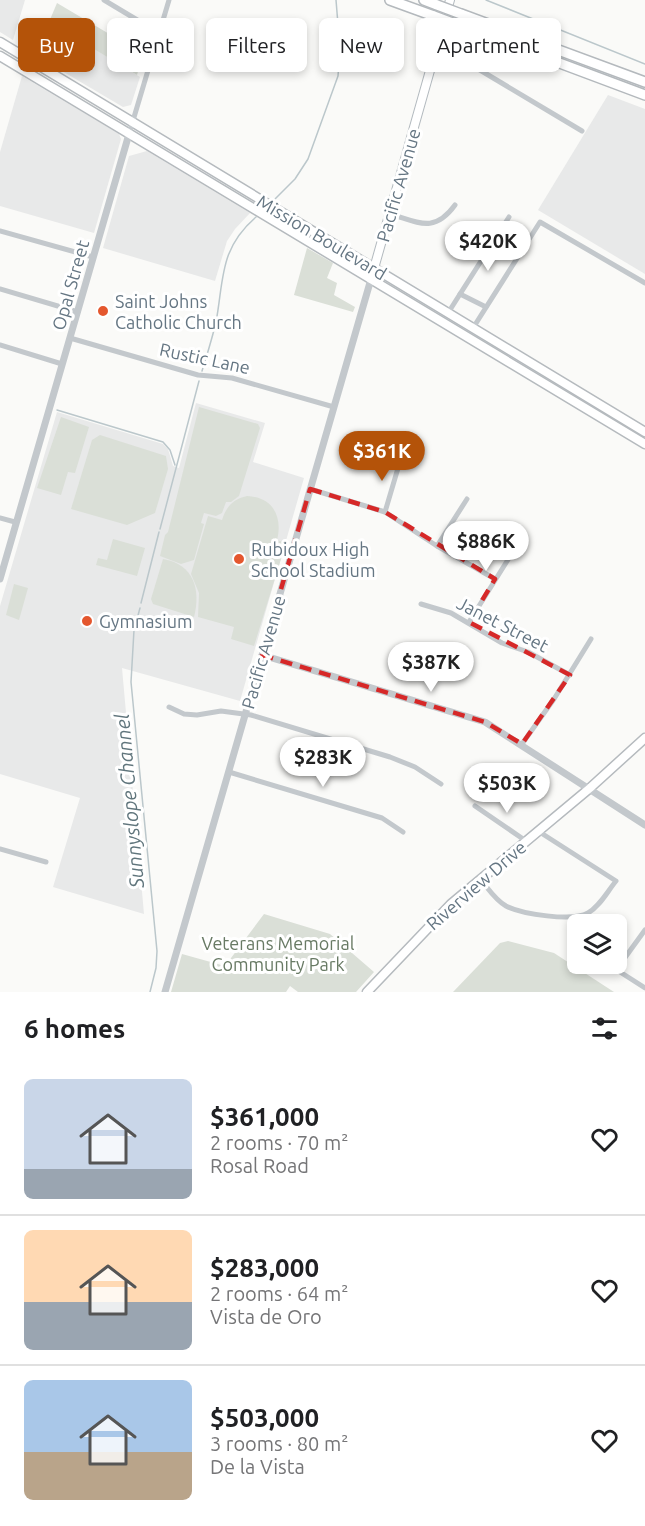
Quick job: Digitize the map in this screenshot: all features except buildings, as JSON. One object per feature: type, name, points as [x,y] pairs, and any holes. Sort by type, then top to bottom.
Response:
[{"type":"highway","points":[[390,0],[645,95]]},
{"type":"highway","points":[[424,0],[645,82]]},
{"type":"main road","name":"Pacific Avenue","points":[[445,18],[450,0]]},
{"type":"main road","name":"Mission Boulevard","points":[[0,42],[645,432]]},
{"type":"main road","name":"Mission Boulevard","points":[[0,56],[645,444]]},
{"type":"main road","name":"Pacific Avenue","points":[[371,279],[430,72]]},
{"type":"main road","name":"Riverview Drive","points":[[367,992],[430,924],[480,879],[590,788],[645,738]]},
{"type":"street","name":"Opal Street","points":[[164,18],[169,0]]},
{"type":"street","points":[[108,1],[135,18]]},
{"type":"street","name":"Opal Street","points":[[1,575],[148,72]]},
{"type":"street","points":[[483,72],[582,132]]},
{"type":"street","points":[[390,214],[425,224],[436,223],[455,206]]},
{"type":"street","points":[[448,313],[509,217]]},
{"type":"street","points":[[473,328],[540,222],[645,283]]},
{"type":"street","points":[[0,231],[93,257]]},
{"type":"street","name":"Pacific Avenue","points":[[165,992],[371,279]]},
{"type":"street","points":[[0,289],[78,312]]},
{"type":"street","points":[[460,294],[486,307]]},
{"type":"street","name":"Rustic Lane","points":[[70,338],[198,375],[232,378],[334,407]]},
{"type":"street","points":[[0,346],[62,364]]},
{"type":"street","points":[[385,512],[401,458]]},
{"type":"street","points":[[310,489],[385,512],[437,546],[495,579]]},
{"type":"street","points":[[437,546],[467,499]]},
{"type":"street","points":[[0,518],[15,522]]},
{"type":"street","points":[[469,622],[524,534]]},
{"type":"street","name":"Janet Street","points":[[421,604],[451,613],[502,643],[528,652],[570,675]]},
{"type":"street","points":[[522,744],[570,675],[591,639]]},
{"type":"street","points":[[262,655],[485,722],[645,825]]},
{"type":"street","points":[[169,707],[184,714],[197,715],[221,711],[246,714],[390,757],[415,767],[441,784]]},
{"type":"street","points":[[229,772],[382,818],[403,832]]},
{"type":"street","points":[[475,806],[526,841]]},
{"type":"street","points":[[480,879],[504,905],[514,909],[575,918],[596,907],[616,881],[538,831]]},
{"type":"street","points":[[0,849],[46,861]]},
{"type":"street","points":[[627,955],[645,930]]},
{"type":"street","points":[[622,974],[645,988]]},
{"type":"highlighted area","points":[[310,489],[385,512],[495,579],[469,622],[570,675],[522,744],[485,722],[262,655]]},
{"type":"shaded area","points":[[0,0],[25,0],[13,40],[0,32]]},
{"type":"shaded area","points":[[95,50],[107,57],[107,72],[132,72],[140,77],[131,105],[123,107],[64,72],[95,72]]},
{"type":"shaded area","points":[[22,76],[119,134],[121,139],[94,233],[0,206],[0,152]]},
{"type":"shaded area","points":[[608,95],[645,109],[645,274],[538,210]]},
{"type":"shaded area","points":[[147,151],[250,213],[227,241],[215,281],[103,248],[129,156]]},
{"type":"shaded area","points":[[196,403],[265,423],[253,462],[304,478],[240,701],[122,668],[144,914],[53,887],[80,798],[0,774],[0,606],[57,412],[163,444],[168,449],[173,466],[179,468]]},
{"type":"green space","points":[[57,3],[82,18],[51,18]]},
{"type":"green space","points":[[95,26],[107,33],[107,57],[95,50]]},
{"type":"green space","points":[[307,248],[333,263],[327,278],[337,283],[334,295],[355,307],[353,312],[294,295]]},
{"type":"green space","points":[[199,407],[258,424],[260,428],[239,496],[231,502],[226,502],[222,513],[216,516],[204,513],[201,523],[204,524],[194,560],[181,564],[160,556]]},
{"type":"green space","points":[[61,417],[89,427],[75,473],[68,472],[61,495],[37,488]]},
{"type":"green space","points":[[100,435],[166,456],[168,469],[155,513],[127,525],[71,509],[92,440]]},
{"type":"green space","name":"Rubidoux High School Stadium","points":[[247,496],[256,497],[270,504],[277,516],[277,540],[286,543],[254,646],[231,639],[234,627],[198,617],[199,593],[191,574],[208,516],[222,520],[231,504]]},
{"type":"green space","points":[[113,539],[145,548],[137,576],[96,565],[98,558],[107,560]]},
{"type":"green space","points":[[163,559],[182,566],[193,580],[196,597],[194,617],[153,604],[151,599]]},
{"type":"green space","points":[[14,584],[28,588],[19,620],[6,615]]},
{"type":"green space","name":"Veterans Memorial Community Park","points":[[264,914],[330,934],[374,972],[356,992],[298,992],[290,986],[286,992],[171,992],[182,954],[225,966]]},
{"type":"green space","points":[[508,941],[554,953],[567,961],[567,974],[586,974],[614,992],[453,992],[500,943]]},
{"type":"waterway","name":"Sunnyslope Channel","points":[[274,200],[295,179],[308,159],[338,76],[340,49],[336,0]]},
{"type":"waterway","name":"Sunnyslope Channel","points":[[486,0],[645,64]]},
{"type":"waterway","name":"Sunnyslope Channel","points":[[202,371],[216,322],[222,278],[229,253],[235,241],[256,217]]},
{"type":"waterway","name":"Sunnyslope Channel","points":[[160,529],[199,381]]},
{"type":"waterway","points":[[57,410],[163,442],[170,450],[175,465]]},
{"type":"waterway","name":"Sunnyslope Channel","points":[[141,603],[159,532]]},
{"type":"waterway","name":"Sunnyslope Channel","points":[[140,608],[134,630],[131,682],[157,951],[156,968],[150,992]]},
{"type":"place","name":"Saint Johns Catholic Church","points":[[103,311]]},
{"type":"place","name":"Rubidoux High School Stadium","points":[[239,559]]},
{"type":"place","name":"Gymnasium","points":[[87,621]]}]
